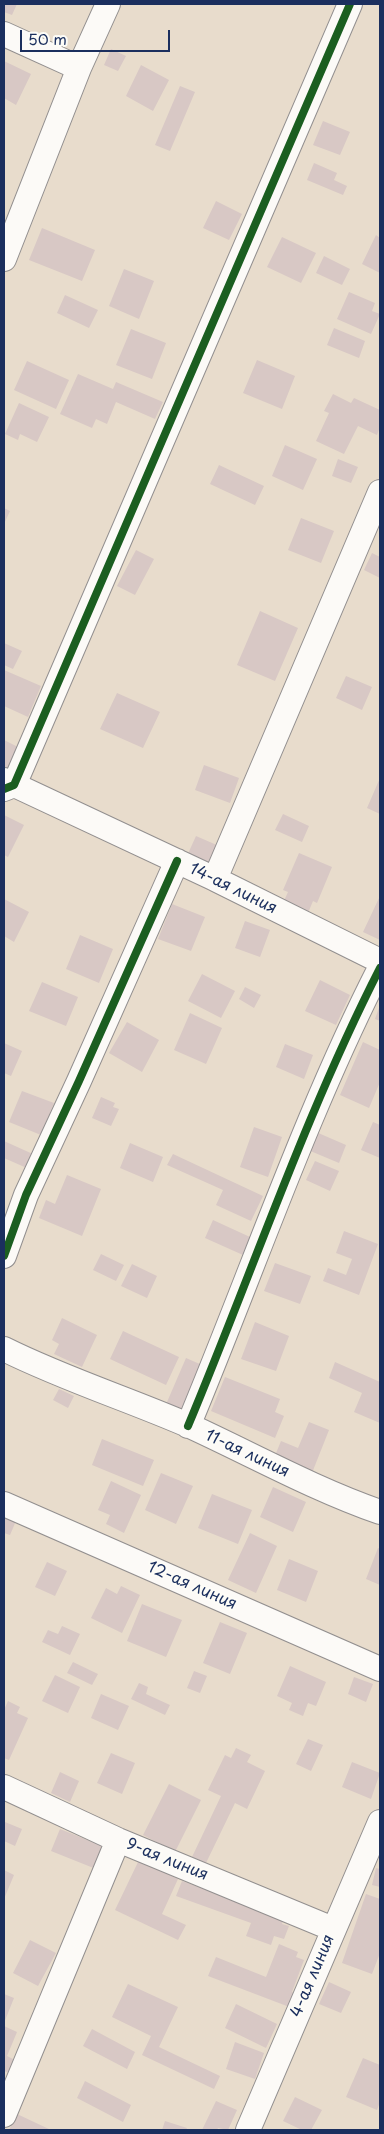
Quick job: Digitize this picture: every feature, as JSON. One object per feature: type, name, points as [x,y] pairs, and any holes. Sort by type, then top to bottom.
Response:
[{"type":"street","points":[[4,259],[79,68],[108,4]]},
{"type":"street","points":[[7,785],[350,4]]},
{"type":"street","points":[[4,34],[79,68]]},
{"type":"street","points":[[215,879],[380,492]]},
{"type":"street","name":"14-ая линия","points":[[7,785],[177,861],[380,961]]},
{"type":"street","points":[[4,1256],[26,1195],[177,861]]},
{"type":"street","points":[[188,1426],[230,1325],[286,1180],[356,1016],[380,968]]},
{"type":"street","name":"11-ая линия","points":[[4,1349],[46,1370],[188,1426],[341,1498],[380,1512]]},
{"type":"street","name":"12-ая линия","points":[[4,1504],[380,1669]]},
{"type":"street","name":"9-ая линия","points":[[4,1787],[118,1840],[333,1929]]},
{"type":"street","name":"4-ая линия","points":[[248,2130],[380,1822]]},
{"type":"street","points":[[4,2115],[118,1840]]},
{"type":"building","points":[[4,4],[17,4],[12,15],[4,12]]},
{"type":"building","points":[[111,49],[126,56],[118,71],[104,65]]},
{"type":"building","points":[[4,61],[31,74],[16,105],[4,98]]},
{"type":"building","points":[[141,65],[169,80],[153,111],[126,96]]},
{"type":"building","points":[[180,86],[195,92],[170,151],[155,145]]},
{"type":"building","points":[[323,121],[350,132],[340,155],[313,145]]},
{"type":"building","points":[[314,163],[337,173],[334,180],[347,186],[343,195],[307,180]]},
{"type":"building","points":[[216,201],[242,214],[229,240],[203,228]]},
{"type":"building","points":[[42,228],[95,250],[82,281],[29,260]]},
{"type":"building","points":[[376,235],[380,238],[380,273],[362,264]]},
{"type":"building","points":[[282,237],[316,253],[301,283],[267,267]]},
{"type":"building","points":[[324,256],[350,269],[342,285],[316,273]]},
{"type":"building","points":[[124,269],[154,281],[139,319],[109,306]]},
{"type":"building","points":[[349,292],[375,303],[372,311],[380,314],[371,334],[337,319]]},
{"type":"building","points":[[65,295],[98,310],[89,328],[57,313]]},
{"type":"building","points":[[334,328],[365,341],[359,358],[327,345]]},
{"type":"building","points":[[131,329],[166,343],[152,379],[116,365]]},
{"type":"building","points":[[257,360],[295,376],[282,409],[243,393]]},
{"type":"building","points":[[27,361],[69,380],[56,409],[14,390]]},
{"type":"building","points":[[78,374],[113,389],[116,382],[163,402],[155,419],[116,402],[107,424],[96,419],[92,428],[60,414]]},
{"type":"building","points":[[333,394],[351,403],[354,398],[380,410],[380,427],[377,435],[358,426],[344,454],[316,441],[329,413],[324,411]]},
{"type":"building","points":[[19,403],[49,417],[37,442],[20,434],[18,440],[5,434]]},
{"type":"building","points":[[285,445],[317,459],[303,490],[272,476]]},
{"type":"building","points":[[338,459],[358,467],[351,483],[332,476]]},
{"type":"building","points":[[219,465],[264,486],[255,505],[210,484]]},
{"type":"building","points":[[4,508],[10,511],[4,524]]},
{"type":"building","points":[[301,518],[334,531],[321,563],[288,550]]},
{"type":"building","points":[[136,550],[154,559],[135,595],[117,586]]},
{"type":"building","points":[[372,553],[380,557],[380,578],[364,570]]},
{"type":"building","points":[[260,611],[298,628],[275,681],[237,665]]},
{"type":"building","points":[[4,643],[22,651],[13,669],[4,665]]},
{"type":"building","points":[[4,670],[41,686],[28,717],[4,706]]},
{"type":"building","points":[[346,676],[372,687],[362,710],[336,698]]},
{"type":"building","points":[[117,693],[160,712],[143,748],[100,729]]},
{"type":"building","points":[[4,740],[20,748],[7,772],[4,771]]},
{"type":"building","points":[[204,765],[239,778],[230,803],[195,790]]},
{"type":"building","points":[[380,778],[380,814],[367,808]]},
{"type":"building","points":[[283,814],[309,826],[302,842],[275,830]]},
{"type":"building","points":[[4,815],[24,825],[8,857],[4,855]]},
{"type":"building","points":[[196,836],[219,846],[209,868],[186,858]]},
{"type":"building","points":[[299,853],[332,867],[317,903],[313,901],[308,913],[283,903],[288,892],[283,890]]},
{"type":"building","points":[[380,896],[380,940],[363,932]]},
{"type":"building","points":[[4,899],[29,912],[14,942],[4,936]]},
{"type":"building","points":[[172,904],[205,917],[191,951],[158,939]]},
{"type":"building","points":[[245,921],[270,930],[260,957],[235,948]]},
{"type":"building","points":[[80,935],[113,949],[99,983],[66,969]]},
{"type":"building","points":[[202,974],[235,991],[221,1018],[188,1001]]},
{"type":"building","points":[[320,980],[350,995],[336,1025],[305,1011]]},
{"type":"building","points":[[42,982],[78,997],[66,1026],[29,1011]]},
{"type":"building","points":[[245,987],[261,995],[254,1008],[239,999]]},
{"type":"building","points":[[380,1005],[380,1021],[375,1019]]},
{"type":"building","points":[[190,1013],[222,1028],[206,1064],[174,1050]]},
{"type":"building","points":[[127,1022],[159,1040],[142,1072],[109,1053]]},
{"type":"building","points":[[363,1042],[380,1050],[380,1082],[369,1108],[340,1095]]},
{"type":"building","points":[[4,1043],[22,1051],[11,1076],[4,1073]]},
{"type":"building","points":[[285,1044],[313,1055],[304,1079],[276,1067]]},
{"type":"building","points":[[22,1091],[54,1103],[41,1135],[9,1122]]},
{"type":"building","points":[[101,1097],[115,1103],[113,1107],[119,1109],[111,1126],[92,1118]]},
{"type":"building","points":[[373,1122],[380,1125],[380,1158],[361,1150]]},
{"type":"building","points":[[254,1127],[282,1137],[268,1177],[240,1167]]},
{"type":"building","points":[[316,1132],[346,1145],[339,1163],[308,1150]]},
{"type":"building","points":[[4,1141],[35,1155],[29,1169],[4,1158]]},
{"type":"building","points":[[130,1143],[163,1157],[153,1182],[120,1168]]},
{"type":"building","points":[[173,1154],[263,1196],[251,1221],[216,1205],[223,1190],[167,1165]]},
{"type":"building","points":[[315,1161],[339,1171],[330,1191],[306,1180]]},
{"type":"building","points":[[67,1175],[101,1189],[82,1236],[39,1218],[46,1200],[55,1204]]},
{"type":"building","points":[[213,1220],[250,1237],[243,1255],[205,1238]]},
{"type":"building","points":[[344,1231],[378,1244],[359,1295],[323,1281],[328,1268],[346,1275],[352,1259],[336,1253]]},
{"type":"building","points":[[101,1254],[124,1265],[116,1281],[93,1270]]},
{"type":"building","points":[[275,1263],[311,1276],[300,1304],[264,1291]]},
{"type":"building","points":[[132,1264],[157,1276],[147,1298],[121,1286]]},
{"type":"building","points":[[62,1318],[97,1335],[82,1367],[54,1354],[59,1344],[52,1340]]},
{"type":"building","points":[[255,1322],[289,1336],[276,1371],[241,1359]]},
{"type":"building","points":[[123,1331],[179,1357],[166,1385],[110,1359]]},
{"type":"building","points":[[186,1358],[202,1365],[181,1415],[164,1409]]},
{"type":"building","points":[[335,1362],[380,1382],[380,1423],[354,1412],[362,1393],[329,1378]]},
{"type":"building","points":[[225,1377],[280,1399],[275,1412],[284,1416],[275,1438],[211,1411]]},
{"type":"building","points":[[59,1389],[74,1396],[68,1408],[53,1400]]},
{"type":"building","points":[[309,1422],[329,1430],[312,1473],[274,1458],[281,1441],[298,1448]]},
{"type":"building","points":[[102,1439],[154,1460],[143,1486],[92,1465]]},
{"type":"building","points":[[161,1473],[193,1486],[176,1524],[145,1510]]},
{"type":"building","points":[[111,1481],[141,1495],[124,1533],[106,1524],[110,1515],[98,1510]]},
{"type":"building","points":[[273,1487],[306,1502],[293,1532],[260,1517]]},
{"type":"building","points":[[212,1494],[252,1510],[238,1544],[198,1528]]},
{"type":"building","points":[[4,1515],[16,1521],[10,1535],[4,1533]]},
{"type":"building","points":[[250,1533],[277,1546],[256,1593],[228,1580]]},
{"type":"building","points":[[378,1548],[380,1549],[380,1585],[366,1579]]},
{"type":"building","points":[[289,1559],[318,1571],[306,1602],[277,1590]]},
{"type":"building","points":[[47,1562],[67,1571],[55,1596],[35,1587]]},
{"type":"building","points":[[121,1586],[140,1595],[122,1633],[91,1618],[106,1588],[117,1594]]},
{"type":"building","points":[[142,1604],[182,1620],[166,1657],[127,1641]]},
{"type":"building","points":[[220,1622],[247,1633],[230,1674],[203,1663]]},
{"type":"building","points":[[62,1626],[80,1634],[70,1655],[42,1642],[48,1630],[58,1634]]},
{"type":"building","points":[[73,1662],[98,1674],[92,1685],[67,1673]]},
{"type":"building","points":[[290,1666],[326,1682],[316,1706],[308,1703],[303,1716],[289,1710],[292,1703],[277,1696]]},
{"type":"building","points":[[194,1671],[207,1676],[200,1693],[187,1688]]},
{"type":"building","points":[[55,1675],[80,1687],[68,1713],[42,1701]]},
{"type":"building","points":[[354,1677],[373,1684],[366,1702],[348,1694]]},
{"type":"building","points":[[139,1683],[148,1687],[146,1694],[170,1705],[165,1715],[131,1699]]},
{"type":"building","points":[[101,1694],[129,1706],[118,1730],[91,1718]]},
{"type":"building","points":[[8,1701],[20,1707],[17,1713],[28,1718],[9,1760],[4,1758],[4,1710]]},
{"type":"building","points":[[308,1739],[323,1745],[311,1771],[296,1764]]},
{"type":"building","points":[[236,1748],[251,1755],[247,1762],[265,1771],[247,1809],[235,1803],[206,1863],[192,1857],[221,1796],[208,1790],[225,1755],[231,1758]]},
{"type":"building","points":[[111,1753],[135,1763],[122,1794],[97,1783]]},
{"type":"building","points":[[352,1762],[380,1773],[371,1799],[342,1787]]},
{"type":"building","points":[[60,1772],[79,1781],[70,1802],[51,1793]]},
{"type":"building","points":[[169,1784],[201,1800],[175,1852],[143,1835]]},
{"type":"building","points":[[5,1822],[22,1829],[15,1846],[4,1841]]},
{"type":"building","points":[[60,1829],[105,1847],[96,1869],[51,1851]]},
{"type":"building","points":[[139,1860],[178,1879],[162,1914],[186,1925],[178,1940],[115,1910]]},
{"type":"building","points":[[376,1868],[380,1869],[380,1887],[372,1885]]},
{"type":"building","points":[[4,1870],[14,1875],[4,1899]]},
{"type":"building","points":[[182,1881],[284,1918],[282,1924],[289,1926],[284,1939],[274,1936],[271,1945],[246,1936],[251,1923],[176,1896]]},
{"type":"building","points":[[366,1894],[380,1899],[380,1953],[372,1974],[342,1963]]},
{"type":"building","points":[[30,1940],[56,1953],[38,1986],[13,1973]]},
{"type":"building","points":[[279,1944],[298,1952],[296,1957],[304,1960],[292,1992],[297,1994],[292,2008],[208,1976],[216,1957],[266,1977]]},
{"type":"building","points":[[329,1982],[351,1992],[341,2013],[319,2004]]},
{"type":"building","points":[[128,1984],[178,2007],[159,2047],[220,2076],[214,2089],[142,2055],[151,2036],[112,2017]]},
{"type":"building","points":[[4,1994],[14,1998],[4,2023]]},
{"type":"building","points":[[236,2004],[277,2024],[266,2048],[225,2028]]},
{"type":"building","points":[[4,2026],[17,2032],[7,2056],[15,2060],[10,2073],[4,2071]]},
{"type":"building","points":[[92,2029],[135,2052],[127,2069],[83,2046]]},
{"type":"building","points":[[235,2042],[264,2053],[255,2079],[226,2069]]},
{"type":"building","points":[[363,2058],[380,2065],[380,2102],[377,2110],[346,2097]]},
{"type":"building","points":[[85,2081],[131,2105],[123,2122],[77,2098]]},
{"type":"building","points":[[295,2097],[322,2110],[311,2130],[302,2130],[283,2121]]},
{"type":"building","points":[[216,2101],[237,2110],[228,2130],[218,2128],[217,2130],[202,2130]]},
{"type":"building","points":[[17,2114],[51,2130],[9,2130]]},
{"type":"building","points":[[165,2121],[187,2128],[186,2130],[162,2130]]},
{"type":"cycle path","points":[[4,789],[14,785],[350,4]]},
{"type":"cycle path","points":[[4,1256],[26,1195],[177,861]]},
{"type":"cycle path","points":[[188,1426],[303,1137],[327,1080],[380,968]]}]
